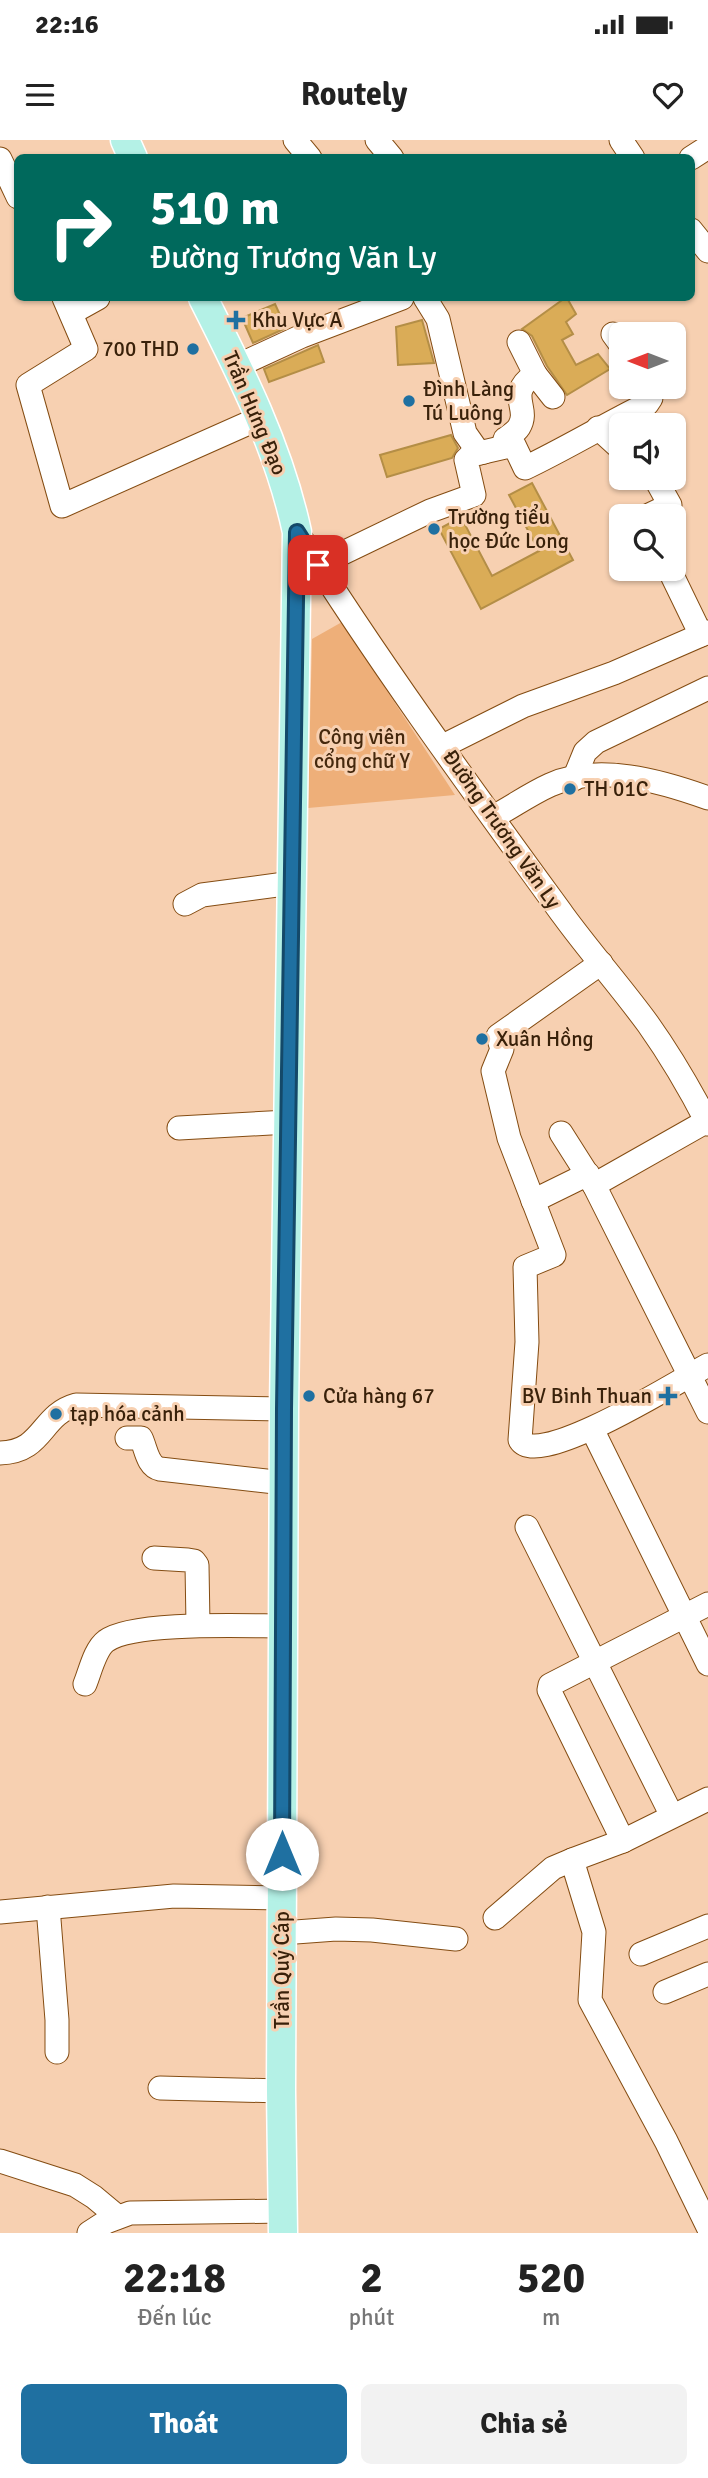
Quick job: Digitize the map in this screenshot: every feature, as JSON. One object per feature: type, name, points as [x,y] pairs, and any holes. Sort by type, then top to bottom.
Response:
[{"type":"main road","name":"Trần Hưng Đạo","points":[[204,301],[237,366],[281,469],[297,532]]},
{"type":"main road","name":"Trần Quý Cáp","points":[[283,2222],[281,2091],[284,1409],[297,532]]},
{"type":"street","points":[[295,140],[307,154]]},
{"type":"street","points":[[377,140],[389,154]]},
{"type":"street","points":[[0,159],[14,189]]},
{"type":"street","points":[[695,235],[708,251]]},
{"type":"street","points":[[85,301],[67,305],[86,349],[28,385],[62,506],[260,418]]},
{"type":"street","points":[[237,366],[385,301]]},
{"type":"street","points":[[427,301],[438,319],[449,356],[465,433],[479,453],[484,452]]},
{"type":"street","points":[[519,342],[535,374],[553,397]]},
{"type":"street","points":[[509,446],[505,439],[519,427],[522,412],[518,398],[523,382],[535,374]]},
{"type":"street","points":[[318,565],[430,511],[474,495],[466,460],[471,455],[514,445],[525,468],[647,404],[650,399]]},
{"type":"street","points":[[598,428],[609,438]]},
{"type":"street","name":"Đường Trương Văn Ly","points":[[297,532],[493,817],[648,1024],[707,1122]]},
{"type":"street","points":[[443,746],[523,706],[614,673],[705,633],[676,581]]},
{"type":"street","points":[[574,779],[585,752],[596,742],[708,688]]},
{"type":"street","points":[[493,817],[552,784],[620,774],[708,798]]},
{"type":"street","points":[[185,904],[202,895],[292,883]]},
{"type":"street","points":[[601,963],[498,1036],[502,1049],[493,1071],[509,1138],[554,1255],[525,1267],[527,1342],[520,1440],[523,1446],[543,1447],[592,1429],[698,1371]]},
{"type":"street","points":[[179,1128],[288,1122]]},
{"type":"street","points":[[533,1201],[591,1180],[707,1122]]},
{"type":"street","points":[[561,1133],[591,1180],[698,1371],[708,1412]]},
{"type":"street","points":[[0,1453],[15,1453],[23,1449],[41,1435],[62,1411],[76,1405],[284,1409]]},
{"type":"street","points":[[592,1429],[708,1664]]},
{"type":"street","points":[[127,1438],[142,1439],[155,1468],[284,1483]]},
{"type":"street","points":[[527,1527],[672,1816]]},
{"type":"street","points":[[154,1558],[188,1560],[197,1565],[198,1625]]},
{"type":"street","points":[[622,1841],[550,1685],[553,1681],[708,1604]]},
{"type":"street","points":[[85,1684],[100,1646],[109,1638],[136,1631],[198,1625],[283,1626]]},
{"type":"street","points":[[495,1918],[546,1873],[622,1841],[708,1799]]},
{"type":"street","points":[[572,1860],[594,1932],[590,2000],[666,2141],[708,2227]]},
{"type":"street","points":[[0,1912],[174,1896],[282,1898]]},
{"type":"street","points":[[48,1907],[57,2052]]},
{"type":"street","points":[[641,1954],[708,1926]]},
{"type":"street","points":[[282,1933],[335,1929],[372,1930],[456,1939]]},
{"type":"street","points":[[665,1992],[708,1974]]},
{"type":"street","points":[[160,2088],[281,2091]]},
{"type":"street","points":[[0,2161],[75,2185],[118,2217]]},
{"type":"street","points":[[89,2233],[131,2213],[162,2212],[283,2222]]},
{"type":"green space","name":"Công viên cổng chữ Y","points":[[342,622],[455,795],[308,808],[312,639]]},
{"type":"building","points":[[561,301],[569,301],[576,314],[566,322],[573,334],[562,340],[576,365],[598,354],[609,370],[567,395],[547,366],[532,336],[522,329]]},
{"type":"building","points":[[275,304],[286,328],[253,343],[242,318]]},
{"type":"building","points":[[422,320],[434,363],[398,365],[396,327]]},
{"type":"building","points":[[318,345],[324,362],[269,382],[264,369]]},
{"type":"building","points":[[451,435],[458,448],[452,458],[387,477],[380,455]]},
{"type":"building","points":[[532,483],[573,560],[481,609],[439,529],[461,517],[492,576],[539,551],[509,495]]},
{"type":"place","name":"Khu Vực A","points":[[236,320]]},
{"type":"place","name":"700 THD","points":[[193,349]]},
{"type":"place","name":"Đình Làng Tú Luông","points":[[409,401]]},
{"type":"place","name":"Trường tiểu học Đức Long","points":[[434,529]]},
{"type":"place","name":"TH 01C","points":[[570,789]]},
{"type":"place","name":"Xuân Hồng","points":[[482,1039]]},
{"type":"place","name":"Cửa hàng 67","points":[[309,1396]]},
{"type":"place","name":"BV Binh Thuan","points":[[668,1396]]},
{"type":"place","name":"tạp hóa cảnh","points":[[56,1414]]},
{"type":"route","points":[[282,1854],[284,1409],[297,532],[318,565]]}]
